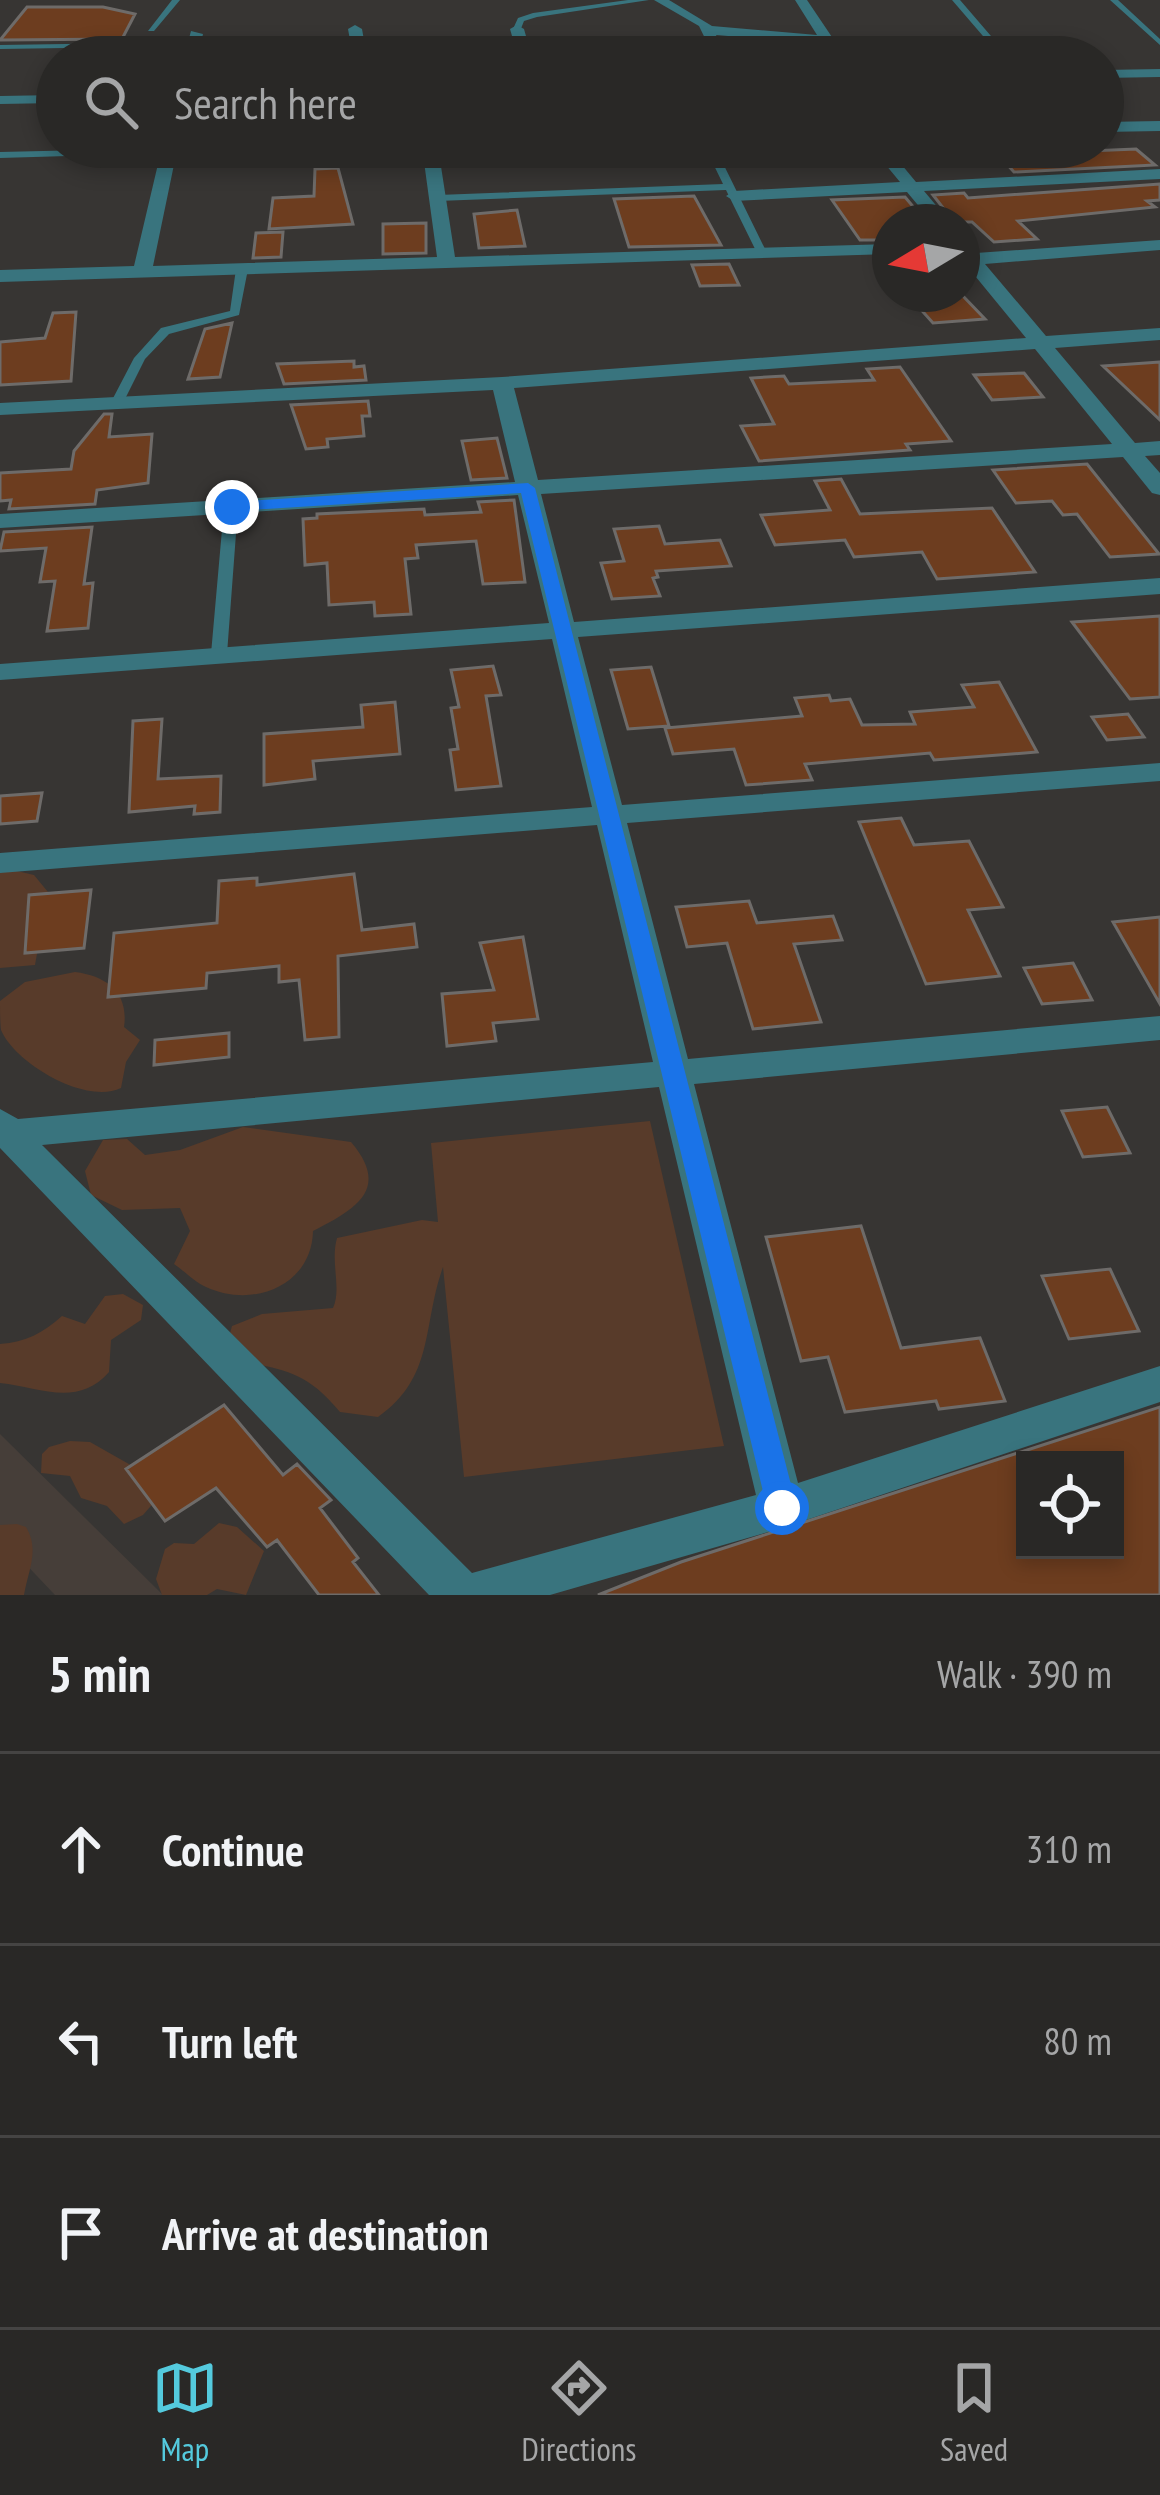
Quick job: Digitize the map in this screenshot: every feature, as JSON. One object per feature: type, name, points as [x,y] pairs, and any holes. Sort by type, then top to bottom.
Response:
[{"type":"street","points":[[660,0],[693,16],[709,34],[749,36]]},
{"type":"street","points":[[801,0],[825,36]]},
{"type":"street","points":[[355,29],[356,36]]},
{"type":"street","points":[[1124,74],[1160,73]]},
{"type":"street","points":[[0,100],[36,99]]},
{"type":"street","points":[[1124,127],[1160,126]]},
{"type":"street","points":[[1133,127],[1160,151]]},
{"type":"street","points":[[142,272],[166,168]]},
{"type":"street","points":[[433,168],[447,262]]},
{"type":"street","points":[[896,168],[926,204]]},
{"type":"street","points":[[732,191],[913,188],[1160,174]]},
{"type":"street","points":[[980,252],[1160,245]]},
{"type":"street","points":[[0,276],[872,250]]},
{"type":"street","points":[[980,269],[1160,488]]},
{"type":"street","points":[[0,409],[502,383],[1160,334]]},
{"type":"street","points":[[502,383],[782,1508]]},
{"type":"street","points":[[0,521],[1160,448]]},
{"type":"street","points":[[0,671],[1160,586]]},
{"type":"street","points":[[0,863],[1160,772]]},
{"type":"street","points":[[4,1128],[674,1076],[1160,1028]]},
{"type":"street","points":[[4,1128],[460,1595]]},
{"type":"street","points":[[473,1595],[782,1508],[1160,1384]]},
{"type":"lane","points":[[151,29],[176,0]]},
{"type":"lane","points":[[521,36],[521,20],[536,15],[645,0]]},
{"type":"lane","points":[[956,0],[987,36]]},
{"type":"lane","points":[[1114,0],[1160,44]]},
{"type":"lane","points":[[662,36],[709,34]]},
{"type":"lane","points":[[0,47],[36,47]]},
{"type":"lane","points":[[0,155],[36,154]]},
{"type":"lane","points":[[720,168],[762,253]]},
{"type":"lane","points":[[438,198],[732,191]]},
{"type":"lane","points":[[116,404],[140,358],[165,331],[235,313],[242,269]]},
{"type":"lane","points":[[219,654],[232,507]]},
{"type":"shaded area","points":[[0,867],[34,875],[48,892],[35,965],[0,968]]},
{"type":"shaded area","points":[[75,972],[114,989],[123,1005],[124,1027],[140,1040],[126,1062],[121,1088],[89,1091],[53,1078],[21,1055],[1,1030],[0,1001],[25,982]]},
{"type":"shaded area","points":[[650,1121],[724,1446],[464,1477],[443,1267],[418,1368],[396,1401],[378,1417],[340,1412],[300,1378],[224,1355],[232,1326],[262,1314],[333,1308],[337,1238],[422,1220],[438,1222],[431,1143]]},
{"type":"shaded area","points":[[243,1127],[351,1142],[363,1158],[368,1185],[354,1206],[313,1231],[303,1266],[291,1278],[277,1288],[243,1295],[206,1287],[174,1264],[190,1231],[180,1208],[122,1210],[91,1195],[85,1171],[103,1140],[127,1139],[145,1155],[180,1150]]},
{"type":"shaded area","points":[[123,1294],[143,1305],[141,1320],[111,1340],[109,1372],[97,1383],[58,1392],[0,1383],[0,1344],[34,1336],[62,1316],[85,1324],[105,1296]]},
{"type":"shaded area","points":[[0,1434],[163,1595],[55,1595],[0,1537]]},
{"type":"shaded area","points":[[70,1441],[90,1442],[150,1476],[157,1499],[143,1515],[124,1524],[107,1506],[81,1498],[70,1476],[41,1473],[42,1454]]},
{"type":"shaded area","points":[[219,1523],[237,1527],[264,1551],[246,1595],[217,1589],[207,1595],[162,1595],[156,1579],[165,1549],[174,1543],[194,1544]]},
{"type":"shaded area","points":[[0,1525],[26,1527],[32,1544],[24,1595],[0,1595]]},
{"type":"building","points":[[27,7],[103,7],[135,14],[124,36],[0,40]]},
{"type":"building","points":[[1136,149],[1155,165],[1124,167],[1124,150]]},
{"type":"building","points":[[338,168],[353,224],[269,229],[273,198],[314,196],[315,169]]},
{"type":"building","points":[[1010,168],[1095,168],[1014,172]]},
{"type":"building","points":[[1160,184],[1160,200],[1147,201],[1155,207],[1018,221],[1037,239],[994,242],[980,229],[980,204],[940,204],[933,195],[964,193],[968,198]]},
{"type":"building","points":[[694,196],[721,245],[629,247],[614,199]]},
{"type":"building","points":[[905,197],[911,204],[872,204],[872,240],[860,240],[832,200]]},
{"type":"building","points":[[517,210],[525,246],[479,248],[474,214]]},
{"type":"building","points":[[426,223],[426,253],[383,254],[383,224]]},
{"type":"building","points":[[283,232],[281,257],[253,258],[256,233]]},
{"type":"building","points":[[729,264],[739,285],[700,286],[692,265]]},
{"type":"building","points":[[76,312],[71,381],[0,385],[0,342],[45,338],[53,313]]},
{"type":"building","points":[[923,312],[978,312],[985,319],[933,323]]},
{"type":"building","points":[[232,323],[220,377],[188,379],[205,329]]},
{"type":"building","points":[[354,361],[354,367],[364,366],[366,380],[284,384],[277,364]]},
{"type":"building","points":[[1160,362],[1160,420],[1103,366]]},
{"type":"building","points":[[900,367],[951,441],[906,444],[910,450],[759,461],[741,426],[774,424],[751,378],[784,376],[789,384],[874,380],[867,369]]},
{"type":"building","points":[[1024,373],[1043,397],[992,400],[974,375]]},
{"type":"building","points":[[368,401],[370,416],[362,416],[364,436],[327,439],[328,447],[306,449],[291,405]]},
{"type":"building","points":[[104,414],[112,414],[109,437],[152,434],[148,483],[97,490],[95,504],[9,509],[11,500],[0,501],[0,473],[71,469],[74,451]]},
{"type":"building","points":[[497,438],[507,478],[471,480],[462,441]]},
{"type":"building","points":[[1087,464],[1159,554],[1110,557],[1077,514],[1063,515],[1052,501],[1016,503],[993,470]]},
{"type":"building","points":[[841,479],[860,514],[992,508],[1035,572],[937,579],[922,552],[854,557],[845,540],[775,545],[761,515],[830,510],[815,481]]},
{"type":"building","points":[[514,500],[525,582],[483,584],[476,541],[416,545],[418,558],[405,559],[411,614],[375,616],[374,602],[329,605],[327,563],[305,565],[303,519],[317,518],[317,514],[424,509],[425,515],[481,512],[478,502]]},
{"type":"building","points":[[659,526],[665,544],[720,540],[731,566],[656,571],[658,577],[653,578],[660,596],[612,599],[601,563],[624,561],[614,529]]},
{"type":"building","points":[[92,527],[84,584],[93,583],[88,628],[47,631],[55,581],[40,582],[46,548],[0,551],[4,532]]},
{"type":"building","points":[[1160,616],[1160,697],[1130,699],[1072,622]]},
{"type":"building","points":[[493,666],[501,695],[486,696],[501,786],[456,790],[450,750],[458,749],[451,708],[459,707],[451,670]]},
{"type":"building","points":[[651,667],[669,726],[628,729],[611,670]]},
{"type":"building","points":[[999,682],[1037,752],[934,760],[930,753],[805,764],[812,780],[746,785],[734,749],[673,754],[665,728],[802,716],[795,698],[829,695],[831,701],[850,699],[862,725],[915,724],[910,712],[974,707],[962,685]]},
{"type":"building","points":[[395,702],[400,754],[313,761],[315,779],[264,785],[264,734],[363,727],[361,705]]},
{"type":"building","points":[[1128,714],[1144,737],[1107,740],[1092,717]]},
{"type":"building","points":[[162,719],[158,779],[221,776],[220,812],[194,814],[195,806],[129,812],[133,721]]},
{"type":"building","points":[[42,793],[37,821],[0,824],[0,796]]},
{"type":"building","points":[[901,818],[914,845],[969,841],[1003,907],[968,910],[1000,976],[926,984],[859,822]]},
{"type":"building","points":[[354,874],[362,930],[414,924],[417,947],[338,956],[339,1037],[305,1040],[299,980],[279,982],[279,966],[207,973],[206,988],[108,997],[114,933],[217,923],[219,881],[257,878],[257,885]]},
{"type":"building","points":[[91,890],[84,948],[25,953],[29,895]]},
{"type":"building","points":[[749,901],[757,923],[833,916],[842,940],[794,944],[821,1022],[753,1029],[727,943],[687,947],[676,907]]},
{"type":"building","points":[[1160,917],[1160,1004],[1113,922]]},
{"type":"building","points":[[523,937],[538,1019],[493,1023],[496,1041],[447,1046],[442,994],[494,990],[480,943]]},
{"type":"building","points":[[1073,963],[1092,1000],[1042,1004],[1024,968]]},
{"type":"building","points":[[229,1033],[229,1057],[154,1065],[155,1040]]},
{"type":"building","points":[[1107,1107],[1130,1153],[1083,1157],[1062,1111]]},
{"type":"building","points":[[861,1226],[901,1348],[980,1338],[1005,1401],[939,1409],[936,1401],[845,1412],[828,1357],[801,1361],[766,1237]]},
{"type":"building","points":[[1110,1269],[1139,1331],[1069,1339],[1042,1276]]},
{"type":"building","points":[[224,1405],[283,1475],[297,1464],[331,1500],[320,1508],[379,1595],[319,1595],[277,1540],[267,1547],[216,1488],[165,1521],[126,1469]]},
{"type":"building","points":[[1160,1407],[1160,1595],[598,1595],[681,1562],[1016,1454],[1016,1559],[1124,1559],[1124,1451],[1024,1451]]},
{"type":"route","points":[[232,507],[528,488],[782,1508]]}]
